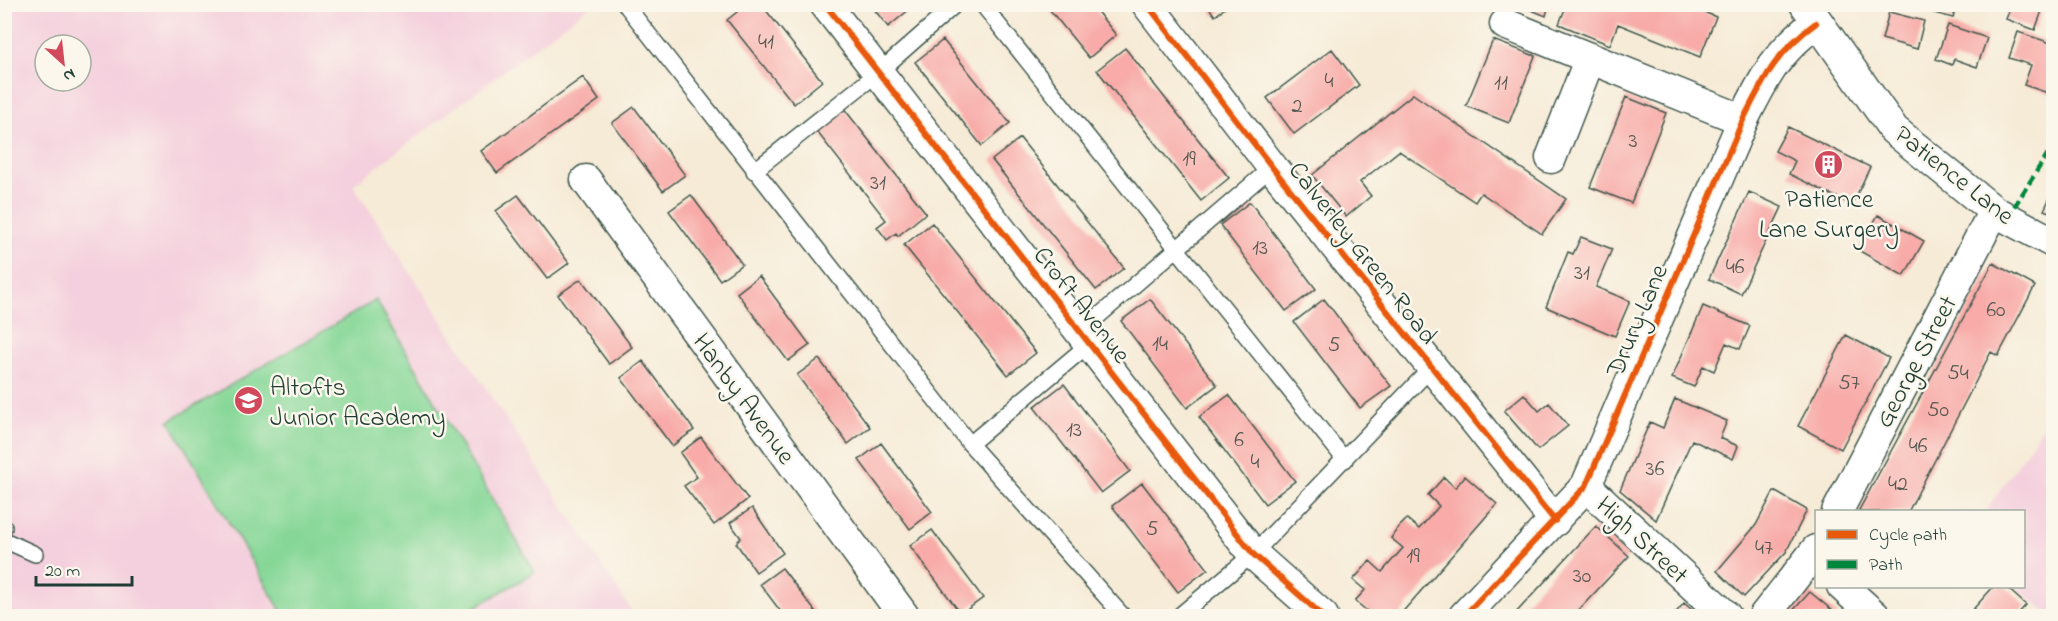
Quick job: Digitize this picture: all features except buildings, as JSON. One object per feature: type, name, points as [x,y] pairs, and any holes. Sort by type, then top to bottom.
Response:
[{"type":"street","name":"Croft Avenue","points":[[825,4],[1253,554],[1323,616]]},
{"type":"street","name":"Calverley Green Road","points":[[1147,4],[1272,167],[1555,521]]},
{"type":"street","name":"Drury Lane","points":[[1464,616],[1586,486],[1743,120],[1767,71],[1795,38],[1810,14]]},
{"type":"street","name":"Patience Lane","points":[[1810,14],[1894,130],[1994,211],[2054,243]]},
{"type":"street","points":[[1505,24],[1743,120]]},
{"type":"street","points":[[1551,158],[1590,58]]},
{"type":"street","name":"Hanby Avenue","points":[[586,180],[904,616]]},
{"type":"street","name":"George Street","points":[[1838,510],[1994,211]]},
{"type":"street","name":"High Street","points":[[1586,486],[1726,616]]},
{"type":"street","points":[[1764,616],[1815,558]]},
{"type":"street","points":[[1844,588],[1875,616]]},
{"type":"lane","points":[[626,4],[754,171],[970,444],[1123,616]]},
{"type":"lane","points":[[754,171],[879,72],[956,4]]},
{"type":"lane","points":[[982,4],[1345,460]]},
{"type":"lane","points":[[970,444],[1176,250],[1272,167]]},
{"type":"lane","points":[[1179,616],[1253,554],[1431,368]]},
{"type":"lane","points":[[4,540],[35,554]]},
{"type":"shaded area","name":"Altofts Junior Academy","points":[[4,5],[591,5],[353,185],[635,616],[5,616]]},
{"type":"shaded area","points":[[2053,412],[2054,616],[2016,588],[2025,588],[2025,510],[1987,510]]},
{"type":"green space","points":[[376,300],[535,572],[460,616],[284,616],[169,421]]},
{"type":"marked path","points":[[2007,218],[2054,144]]},
{"type":"cycle path","points":[[825,4],[1253,554],[1323,616]]},
{"type":"cycle path","points":[[1147,4],[1272,167],[1555,521]]},
{"type":"cycle path","points":[[1464,616],[1586,486],[1743,120],[1781,55],[1816,23]]},
{"type":"place","name":"Patience Lane Surgery","points":[[1829,164]]},
{"type":"place","name":"Altofts Junior Academy","points":[[249,401]]}]
